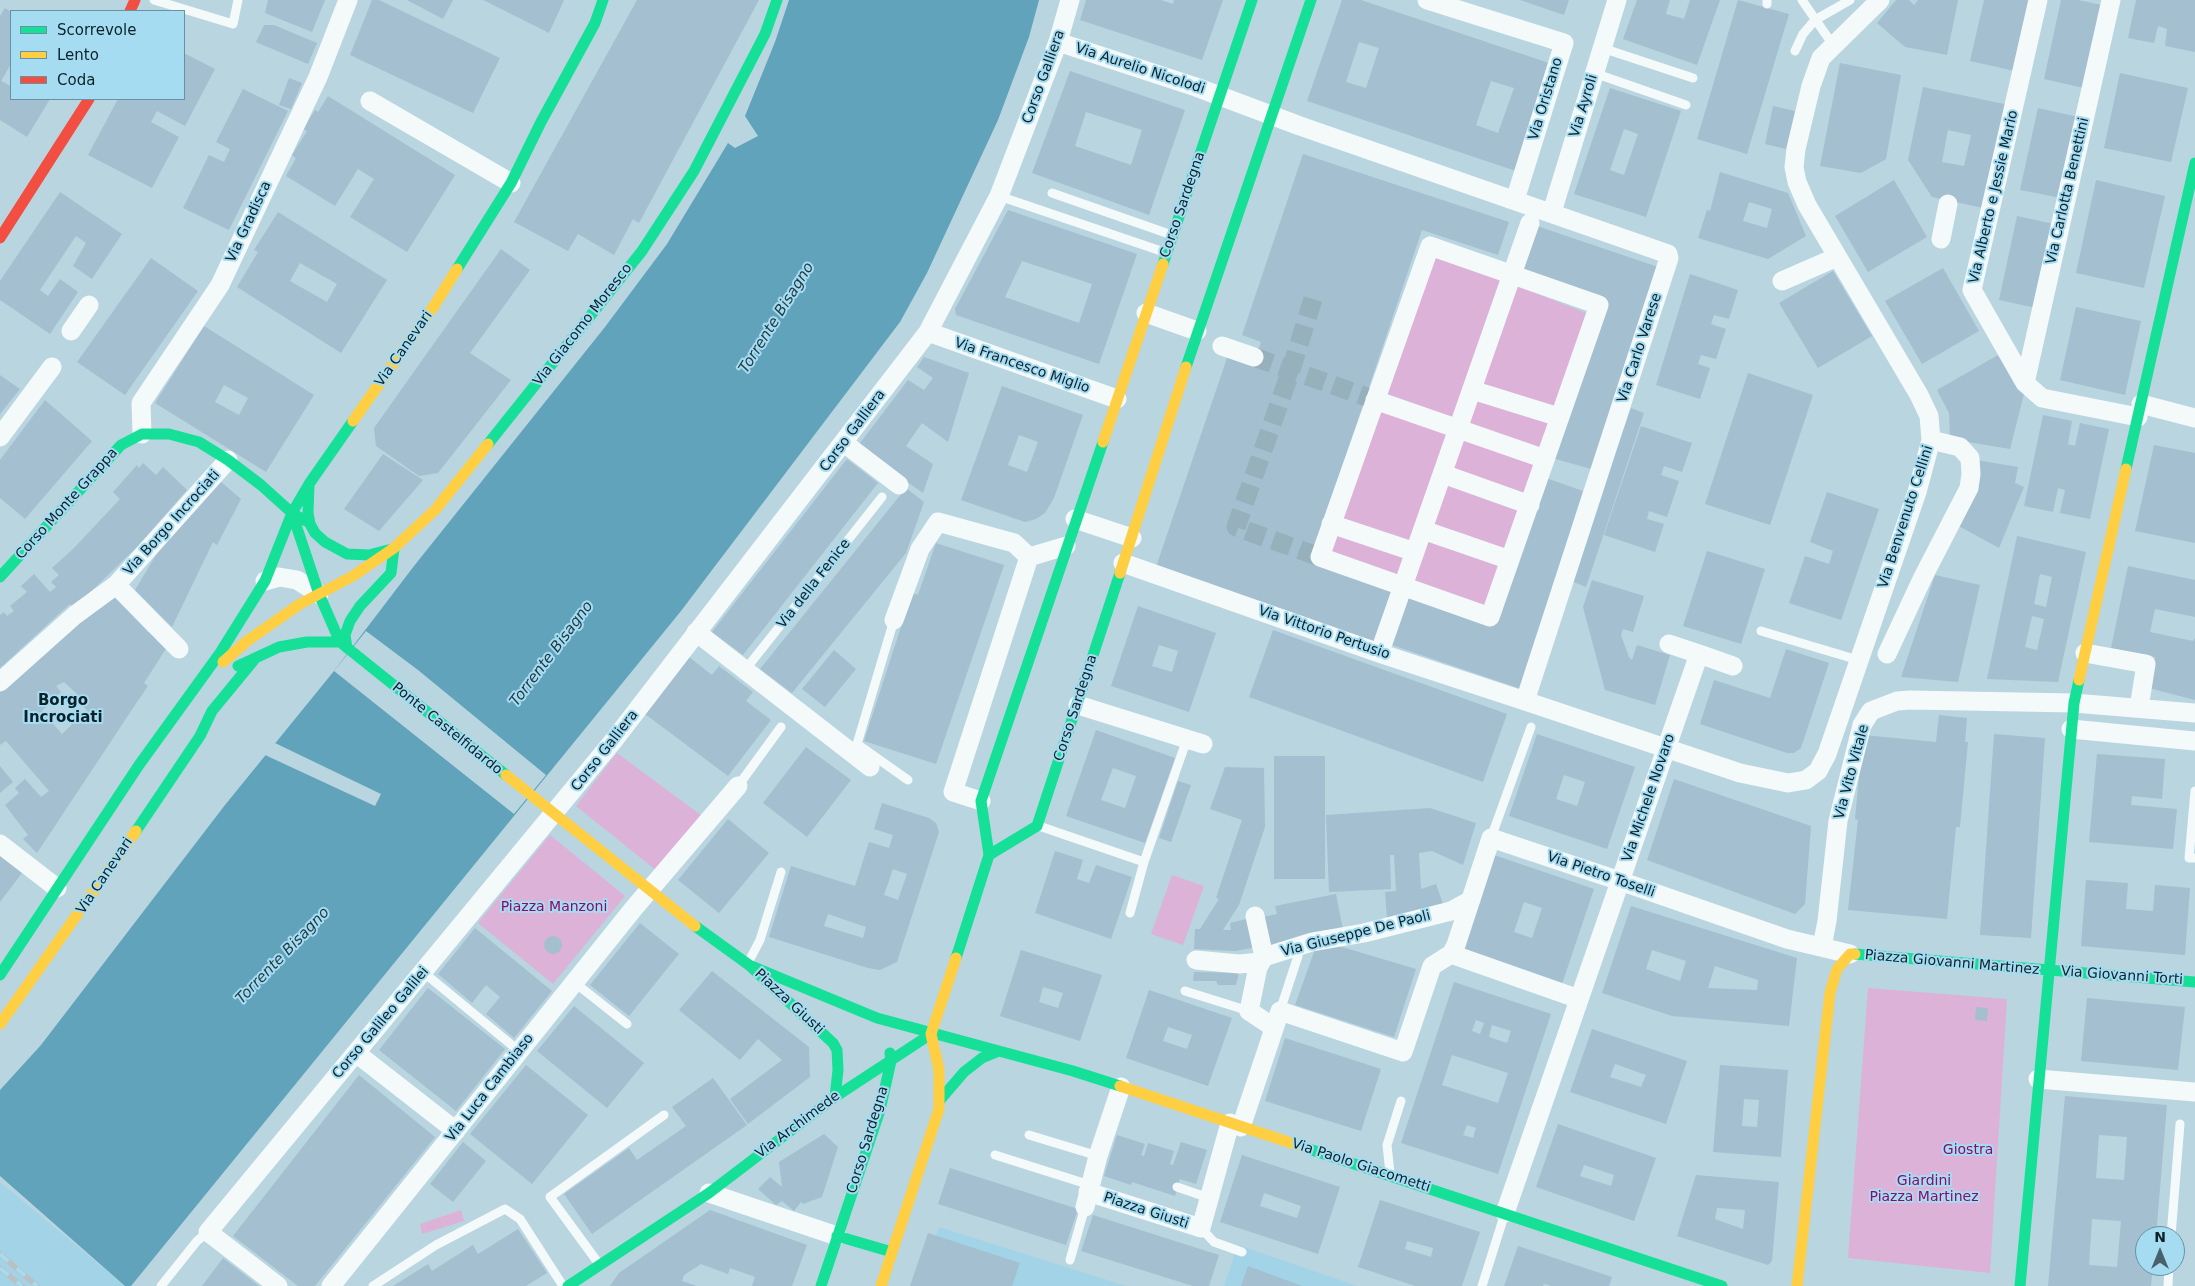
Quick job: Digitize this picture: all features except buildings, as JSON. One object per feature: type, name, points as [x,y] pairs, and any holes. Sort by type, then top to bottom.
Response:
[{"type":"street","name":"Via Gradisca","points":[[142,434],[141,403],[220,285],[318,77],[348,0]]},
{"type":"street","name":"Via Canevari","points":[[595,23],[603,0]]},
{"type":"street","name":"Via Canevari","points":[[0,974],[139,765],[199,683],[264,581],[292,513],[309,484],[434,306],[512,183],[541,122],[595,23],[610,0]]},
{"type":"street","name":"Via Giacomo Moresco","points":[[319,594],[353,576],[394,548],[436,510],[642,251],[694,170],[765,34],[777,0]]},
{"type":"street","name":"Corso Galliera","points":[[554,815],[844,443],[928,332],[999,196],[1058,42],[1070,0]]},
{"type":"street","name":"Corso Sardegna","points":[[931,1034],[989,855],[981,801],[1252,0]]},
{"type":"street","name":"Corso Sardegna","points":[[1037,826],[1078,705],[1198,331],[1311,0]]},
{"type":"street","name":"Via Oristano","points":[[1427,0],[1463,6],[1564,43],[1515,200]]},
{"type":"street","name":"Via Ayroli","points":[[1552,212],[1617,0]]},
{"type":"street","name":"Via Benvenuto Cellini","points":[[1666,748],[1740,773],[1774,782],[1788,783],[1806,780],[1818,771],[1827,754],[1917,492],[1932,440],[1929,416],[1807,205],[1797,182],[1794,167],[1796,149],[1811,86],[1821,58],[1880,0]]},
{"type":"street","name":"Via Alberto e Jessie Mario","points":[[2038,0],[1972,290],[2025,382],[2042,398],[2195,418]]},
{"type":"street","name":"Via Carlotta Benettini","points":[[2025,382],[2111,0]]},
{"type":"street","name":"Via Aurelio Nicolodi","points":[[1058,42],[1221,96]]},
{"type":"street","points":[[1221,96],[1270,116]]},
{"type":"street","points":[[0,238],[88,100]]},
{"type":"street","points":[[370,101],[512,183]]},
{"type":"street","name":"Via Carlo Varese","points":[[1270,116],[1552,212],[1668,254],[1669,258],[1525,701]]},
{"type":"street","points":[[2048,971],[2074,703],[2195,163]]},
{"type":"street","points":[[1941,239],[1948,204]]},
{"type":"street","points":[[1383,643],[1530,223]]},
{"type":"street","points":[[1430,246],[1599,304],[1490,617],[1320,557],[1375,400],[1430,246]]},
{"type":"street","points":[[1782,281],[1838,257]]},
{"type":"street","points":[[71,331],[90,305]]},
{"type":"street","points":[[1146,313],[1198,331]]},
{"type":"street","name":"Via Francesco Miglio","points":[[928,332],[1117,399]]},
{"type":"street","points":[[1222,346],[1254,357]]},
{"type":"street","points":[[0,437],[52,367]]},
{"type":"street","points":[[1472,390],[1559,417]]},
{"type":"street","points":[[1375,400],[1545,459]]},
{"type":"street","name":"Corso Monte Grappa","points":[[0,577],[121,445],[142,434],[169,434],[199,442],[228,460],[261,485],[292,513],[310,524],[315,533],[325,542],[347,554],[369,555],[394,548]]},
{"type":"street","points":[[1887,654],[1969,488],[1971,474],[1970,458],[1960,447],[1932,440]]},
{"type":"street","points":[[844,443],[899,485]]},
{"type":"street","name":"Via Borgo Incrociati","points":[[0,682],[75,615],[116,585],[228,460]]},
{"type":"street","points":[[1443,474],[1530,505]]},
{"type":"street","points":[[309,484],[308,513],[310,524]]},
{"type":"street","points":[[292,513],[319,594],[344,645]]},
{"type":"street","points":[[1075,519],[1132,538]]},
{"type":"street","points":[[894,620],[920,550],[938,522],[1014,543],[1029,556]]},
{"type":"street","points":[[1331,524],[1415,552]]},
{"type":"street","points":[[1423,530],[1510,560]]},
{"type":"street","points":[[1029,556],[1066,546]]},
{"type":"street","points":[[344,645],[350,621],[360,606],[390,573],[394,548]]},
{"type":"street","points":[[981,801],[953,792],[1029,556]]},
{"type":"street","name":"Via Vittorio Pertusio","points":[[1123,563],[1379,653],[1525,701]]},
{"type":"street","points":[[264,581],[279,577],[297,580],[319,594]]},
{"type":"street","name":"Via Borgo Incrociati","points":[[116,585],[179,649]]},
{"type":"street","name":"Via Canevari","points":[[199,683],[248,641],[300,604],[319,594]]},
{"type":"street","points":[[696,632],[870,767]]},
{"type":"street","name":"Via Canevari","points":[[199,683],[254,660],[279,647],[308,642],[344,645]]},
{"type":"street","points":[[1669,644],[1733,666]]},
{"type":"street","name":"Ponte Castelfidardo","points":[[344,645],[554,815]]},
{"type":"street","points":[[2086,653],[2146,664],[2139,708]]},
{"type":"street","name":"Via Michele Novaro","points":[[1505,1213],[1699,654]]},
{"type":"street","name":"Via Canevari","points":[[0,1024],[100,885],[200,736],[204,724],[254,660]]},
{"type":"street","points":[[199,683],[204,724]]},
{"type":"street","points":[[1525,701],[1666,748]]},
{"type":"street","name":"Via Vito Vitale","points":[[1822,948],[1827,921],[1838,821],[1862,724],[1871,711],[1897,701],[2074,703],[2195,713]]},
{"type":"street","points":[[1078,705],[1195,742]]},
{"type":"street","points":[[2071,729],[2195,741]]},
{"type":"street","points":[[554,815],[650,890],[738,786]]},
{"type":"street","name":"Corso Galileo Galilei","points":[[208,1232],[554,815]]},
{"type":"street","points":[[989,855],[1037,826]]},
{"type":"street","points":[[1255,916],[1262,960],[1249,1011],[1403,1052],[1432,966],[1451,954],[1456,945],[1491,838]]},
{"type":"street","name":"Via Pietro Toselli","points":[[1491,838],[1620,880],[1787,939],[1850,954]]},
{"type":"street","points":[[0,844],[57,888]]},
{"type":"street","name":"Piazza Giusti","points":[[650,890],[668,906],[748,964],[833,1043],[837,1050],[838,1070],[835,1097]]},
{"type":"street","name":"Via Luca Cambiaso","points":[[330,1286],[650,890]]},
{"type":"street","name":"Via Giuseppe De Paoli","points":[[1196,960],[1239,964],[1262,960],[1312,942],[1364,933],[1451,911],[1471,900]]},
{"type":"street","points":[[1451,954],[1579,999]]},
{"type":"street","name":"Piazza Giovanni Martinez","points":[[1797,1286],[1830,993],[1838,969],[1850,954],[2048,971],[2020,1286]]},
{"type":"street","name":"Piazza Giusti","points":[[748,964],[877,1018],[999,1051]]},
{"type":"street","name":"Via Giovanni Torti","points":[[2048,971],[2195,982]]},
{"type":"street","points":[[877,1018],[886,1034],[891,1061],[931,1034],[939,1070],[940,1100],[881,1286]]},
{"type":"street","name":"Via Giuseppe De Paoli","points":[[1236,1125],[1276,1019]]},
{"type":"street","points":[[940,1100],[964,1072],[982,1058],[999,1051]]},
{"type":"street","name":"Via Paolo Giacometti","points":[[999,1051],[1073,1071],[1722,1286]]},
{"type":"street","points":[[356,1053],[456,1131]]},
{"type":"street","name":"Corso Sardegna","points":[[821,1286],[880,1110],[891,1061]]},
{"type":"street","name":"Via Archimede","points":[[568,1286],[709,1193],[835,1097],[891,1061]]},
{"type":"street","points":[[2038,1079],[2195,1092]]},
{"type":"street","points":[[1088,1195],[1098,1156],[1122,1087]]},
{"type":"street","name":"Piazza Giusti","points":[[1088,1195],[1200,1228],[1236,1125]]},
{"type":"street","points":[[709,1193],[837,1236],[892,1252]]},
{"type":"street","points":[[208,1232],[278,1286]]},
{"type":"lane","points":[[154,0],[233,24],[238,0]]},
{"type":"lane","points":[[1802,0],[1833,45]]},
{"type":"lane","points":[[1795,51],[1803,34],[1815,20],[1850,0]]},
{"type":"lane","points":[[1602,48],[1693,78]]},
{"type":"lane","points":[[1594,74],[1686,105]]},
{"type":"lane","points":[[1052,192],[1173,236]]},
{"type":"lane","points":[[999,196],[1167,252]]},
{"type":"lane","name":"Via della Fenice","points":[[745,670],[882,497]]},
{"type":"lane","points":[[894,620],[857,744],[908,780]]},
{"type":"lane","points":[[1762,631],[1858,660]]},
{"type":"lane","points":[[738,786],[781,727]]},
{"type":"lane","points":[[1491,838],[1530,727]]},
{"type":"lane","points":[[1130,913],[1144,862],[1195,742]]},
{"type":"lane","points":[[2192,858],[2195,791]]},
{"type":"lane","points":[[1037,826],[1144,862]]},
{"type":"lane","name":"Piazza Giusti","points":[[748,964],[760,940],[781,872]]},
{"type":"lane","name":"Via Giuseppe De Paoli","points":[[1276,1019],[1298,956]]},
{"type":"lane","points":[[423,972],[519,1051]]},
{"type":"lane","points":[[574,982],[626,1024]]},
{"type":"lane","points":[[1185,991],[1249,1011]]},
{"type":"lane","points":[[1390,1176],[1387,1145],[1402,1101]]},
{"type":"lane","points":[[600,1264],[550,1197],[664,1115]]},
{"type":"lane","points":[[2172,1226],[2180,1124]]},
{"type":"lane","points":[[1029,1135],[1098,1156]]},
{"type":"lane","points":[[995,1155],[1088,1195],[1070,1260]]},
{"type":"lane","points":[[1177,1188],[1209,1198]]},
{"type":"lane","points":[[373,1286],[436,1244],[505,1209],[520,1219],[563,1286]]},
{"type":"lane","points":[[1482,1286],[1505,1213]]},
{"type":"lane","points":[[1200,1228],[1214,1242],[1242,1252]]},
{"type":"lane","points":[[161,1286],[197,1241],[208,1232]]},
{"type":"shaded area","points":[[0,1182],[125,1286],[0,1286]]},
{"type":"shaded area","points":[[939,1227],[1126,1286],[919,1286]]},
{"type":"shaded area","points":[[1238,1245],[1357,1286],[1224,1286]]},
{"type":"green space","points":[[1433,253],[1586,313],[1486,610],[1328,553]]},
{"type":"green space","points":[[617,753],[702,816],[657,871],[576,806]]},
{"type":"green space","name":"Piazza Manzoni","points":[[550,835],[625,896],[553,984],[478,923]]},
{"type":"green space","points":[[1172,875],[1204,886],[1183,945],[1151,934]]},
{"type":"green space","name":"Giardini Piazza Martinez","points":[[1868,988],[2007,999],[1990,1273],[1848,1258]]},
{"type":"green space","points":[[461,1210],[464,1221],[422,1234],[420,1224]]},
{"type":"water","name":"Torrente Bisagno","points":[[789,0],[1039,0],[1029,37],[998,120],[927,273],[900,322],[681,611],[131,1286],[125,1286],[0,1176],[0,1090],[41,1045],[225,805],[334,671],[414,566],[605,327],[667,244],[728,143],[735,148],[758,136],[745,116],[775,42]]},
{"type":"pier","points":[[366,631],[418,670],[546,775],[514,814],[334,671]]},
{"type":"pier","points":[[275,743],[381,794],[375,806],[265,755]]},
{"type":"tunnel","points":[[1313,299],[1291,370],[1236,527],[1320,557]]},
{"type":"tunnel","points":[[1254,357],[1375,400]]},
{"type":"railway","points":[[0,1254],[37,1286]]},
{"type":"railway","points":[[0,1268],[22,1286]]},
{"type":"traffic: fast","points":[[457,269],[511,183],[541,122],[595,23],[603,0]]},
{"type":"traffic: fast","points":[[488,444],[642,251],[694,171],[765,34],[777,0]]},
{"type":"traffic: fast","points":[[1163,264],[1252,0]]},
{"type":"traffic: fast","points":[[1186,367],[1311,0]]},
{"type":"traffic: fast","points":[[2126,469],[2195,163]]},
{"type":"traffic: fast","points":[[0,975],[139,765],[220,653],[265,581],[292,513],[309,484],[353,421]]},
{"type":"traffic: fast","points":[[0,577],[121,445],[142,434],[169,434],[199,442],[228,460],[261,485],[292,513],[306,521]]},
{"type":"traffic: fast","points":[[956,958],[989,855],[981,801],[1103,442]]},
{"type":"traffic: fast","points":[[309,484],[308,513],[310,524],[315,533],[325,542],[347,554],[369,555],[388,550]]},
{"type":"traffic: fast","points":[[292,513],[319,594],[340,642],[506,775]]},
{"type":"traffic: fast","points":[[347,648],[345,635],[350,621],[360,606],[391,573],[394,548]]},
{"type":"traffic: fast","points":[[989,855],[1037,826],[1120,573]]},
{"type":"traffic: fast","points":[[238,666],[279,647],[307,642],[340,642]]},
{"type":"traffic: fast","points":[[136,831],[200,736],[212,711],[254,660]]},
{"type":"traffic: fast","points":[[2020,1286],[2074,703],[2079,680]]},
{"type":"traffic: fast","points":[[695,926],[749,965],[833,1043],[837,1050],[838,1070],[835,1097]]},
{"type":"traffic: fast","points":[[1855,954],[2195,982]]},
{"type":"traffic: fast","points":[[749,965],[877,1018],[1073,1071],[1120,1086]]},
{"type":"traffic: fast","points":[[568,1286],[709,1193],[835,1097],[931,1034]]},
{"type":"traffic: fast","points":[[940,1100],[964,1072],[982,1058],[999,1051]]},
{"type":"traffic: fast","points":[[821,1286],[880,1110],[891,1061],[890,1053]]},
{"type":"traffic: fast","points":[[1306,1148],[1722,1286]]},
{"type":"traffic: fast","points":[[837,1236],[892,1252]]},
{"type":"traffic: slow","points":[[1103,442],[1163,264]]},
{"type":"traffic: slow","points":[[353,421],[434,306],[457,269]]},
{"type":"traffic: slow","points":[[1120,573],[1186,367]]},
{"type":"traffic: slow","points":[[223,662],[247,641],[300,604],[353,576],[394,548],[435,510],[488,444]]},
{"type":"traffic: slow","points":[[2079,680],[2126,469]]},
{"type":"traffic: slow","points":[[506,775],[695,926]]},
{"type":"traffic: slow","points":[[0,1024],[136,831]]},
{"type":"traffic: slow","points":[[1797,1286],[1830,993],[1837,969],[1850,954],[1855,954]]},
{"type":"traffic: slow","points":[[881,1286],[939,1109],[939,1070],[931,1034],[956,958]]},
{"type":"traffic: slow","points":[[1120,1086],[1306,1148]]},
{"type":"traffic: jam","points":[[130,10],[135,0]]},
{"type":"traffic: jam","points":[[0,238],[88,100]]},
{"type":"district","name":"Borgo Incrociati","points":[[63,710]]},
{"type":"park label","name":"Giostra","points":[[1968,1150]]}]
